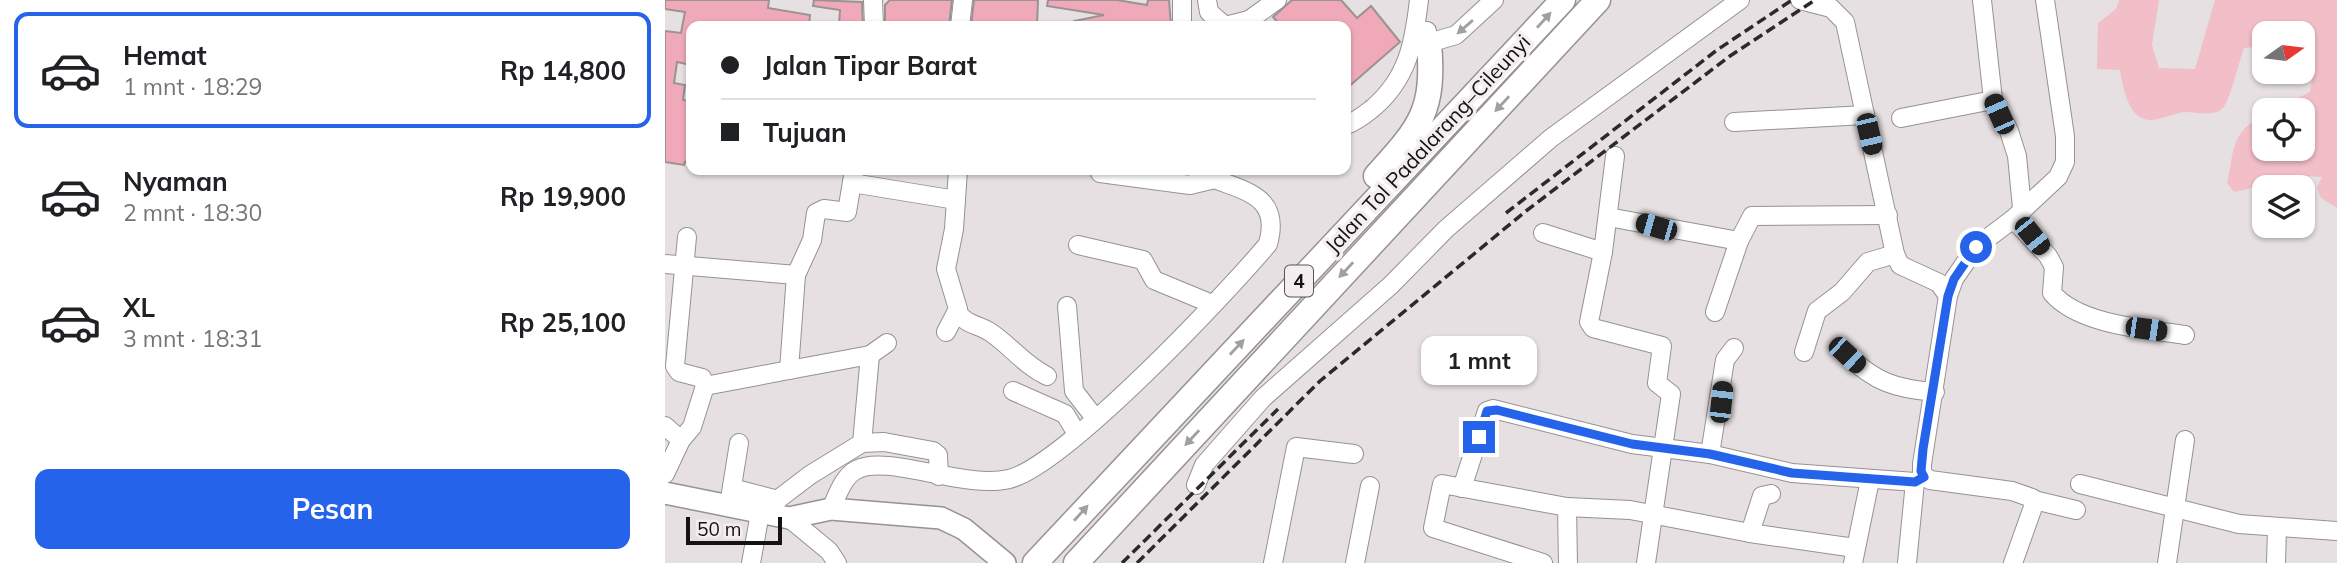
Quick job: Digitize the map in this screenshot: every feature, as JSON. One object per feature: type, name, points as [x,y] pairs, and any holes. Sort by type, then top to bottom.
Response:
[{"type":"highway","name":"Jalan Tol Padalarang–Cileunyi","points":[[1035,563],[1563,0]]},
{"type":"highway","name":"Jalan Tol Padalarang–Cileunyi","points":[[1076,563],[1598,0]]},
{"type":"highway","points":[[1276,305],[1296,265],[1420,124],[1430,96],[1429,43]]},
{"type":"main road","points":[[665,493],[730,496],[760,513],[789,518],[831,509],[941,518],[954,522],[983,542],[1005,563]]},
{"type":"street","points":[[873,0],[873,21]]},
{"type":"street","points":[[961,21],[963,0]]},
{"type":"street","points":[[1182,0],[1182,21]]},
{"type":"street","points":[[1207,0],[1209,12],[1220,21]]},
{"type":"street","points":[[1253,21],[1277,0]]},
{"type":"street","points":[[1420,0],[1429,43],[1456,35],[1494,0]]},
{"type":"street","points":[[1351,123],[1385,98],[1402,76],[1411,56],[1420,0]]},
{"type":"street","points":[[1196,485],[1204,465],[1263,398],[1391,285],[1446,229],[1551,138],[1740,0]]},
{"type":"street","points":[[1800,0],[1831,8],[1845,22],[1895,254],[1900,265],[1939,283],[1948,296]]},
{"type":"street","points":[[1982,0],[1993,100],[2009,131],[2017,156],[2018,213],[2054,267],[2052,293],[2070,310],[2126,326],[2186,335]]},
{"type":"street","points":[[1907,563],[1948,296],[1954,279],[1976,247],[2058,177],[2065,162],[2065,136],[2045,0]]},
{"type":"street","points":[[1901,118],[1993,100]]},
{"type":"street","points":[[1734,122],[1865,115]]},
{"type":"street","points":[[1615,156],[1604,252],[1590,325],[1662,345],[1657,383],[1671,394],[1646,563]]},
{"type":"street","points":[[958,175],[946,269],[956,294],[958,313],[965,323],[991,333],[1023,363],[1047,376]]},
{"type":"street","points":[[1115,175],[1190,185],[1215,179]]},
{"type":"street","points":[[831,509],[842,484],[854,470],[863,467],[902,468],[965,482],[1010,479],[1031,470],[1095,418],[1212,304],[1268,244],[1272,232],[1270,216],[1260,199],[1207,175]]},
{"type":"street","points":[[789,370],[796,275],[812,240],[817,211],[847,212],[853,177],[956,200]]},
{"type":"street","points":[[1716,312],[1739,241],[1752,216],[1888,215]]},
{"type":"street","points":[[1608,217],[1739,241]]},
{"type":"street","points":[[1543,233],[1604,252]]},
{"type":"street","points":[[665,474],[681,440],[692,427],[705,386],[702,378],[679,372],[675,366],[687,237]]},
{"type":"street","points":[[1078,245],[1143,260],[1154,280],[1212,304]]},
{"type":"street","points":[[1804,352],[1817,311],[1842,292],[1868,262],[1895,254]]},
{"type":"street","points":[[665,264],[796,275]]},
{"type":"street","points":[[1067,306],[1074,391],[1095,418]]},
{"type":"street","points":[[946,332],[958,313]]},
{"type":"street","points":[[705,386],[870,355],[887,343]]},
{"type":"street","points":[[1710,454],[1721,402],[1725,360],[1734,348]]},
{"type":"street","points":[[862,443],[870,355]]},
{"type":"street","points":[[1847,355],[1876,379],[1912,390],[1935,392]]},
{"type":"street","points":[[1013,391],[1065,414],[1077,433]]},
{"type":"street","points":[[1462,488],[1487,411],[1493,409],[1662,449],[1710,454],[1792,473],[1870,480],[1920,479],[2012,491],[2034,500],[2077,510]]},
{"type":"street","points":[[665,426],[681,440]]},
{"type":"street","points":[[2167,563],[2185,440]]},
{"type":"street","points":[[751,563],[760,513],[862,443],[884,442],[933,451],[938,455],[939,476]]},
{"type":"street","points":[[739,443],[730,496],[778,500]]},
{"type":"street","points":[[1273,563],[1296,447],[1354,454]]},
{"type":"street","points":[[1543,563],[1433,528],[1442,484],[1567,507],[1613,508],[1654,515],[1854,556],[1870,480]]},
{"type":"street","points":[[2080,484],[2239,524],[2337,531]]},
{"type":"street","points":[[1355,563],[1370,486]]},
{"type":"street","points":[[1750,533],[1762,496],[1771,494]]},
{"type":"street","points":[[2013,563],[2034,500]]},
{"type":"street","points":[[1567,507],[1568,563]]},
{"type":"street","points":[[789,518],[829,551],[837,563]]},
{"type":"street","points":[[2276,563],[2277,527]]},
{"type":"shaded area","points":[[2119,0],[2159,0],[2152,45],[2159,68],[2195,69],[2215,0],[2337,0],[2337,208],[2321,198],[2317,187],[2322,177],[2315,175],[2252,175],[2252,188],[2234,192],[2227,183],[2239,135],[2252,123],[2252,161],[2315,161],[2315,98],[2298,98],[2310,92],[2311,84],[2315,84],[2315,21],[2252,21],[2252,47],[2244,48],[2222,109],[2209,113],[2185,112],[2148,120],[2141,118],[2131,107],[2120,70],[2097,69],[2098,23],[2116,9]]},
{"type":"building","points":[[665,0],[769,0],[768,8],[810,15],[809,21],[686,21],[686,64],[677,62],[674,83],[685,85],[684,165],[665,162],[665,31],[681,33],[685,12],[665,9]]},
{"type":"building","points":[[814,0],[862,2],[863,21],[839,21],[840,10],[813,6]]},
{"type":"building","points":[[890,0],[952,0],[950,21],[885,21],[885,5]]},
{"type":"building","points":[[974,0],[1038,0],[1037,21],[972,21]]},
{"type":"building","points":[[1048,0],[1117,0],[1147,5],[1148,0],[1169,0],[1171,21],[1074,21],[1104,15],[1047,6]]},
{"type":"building","points":[[1292,0],[1341,0],[1357,18],[1371,6],[1400,42],[1351,85],[1351,21],[1277,21],[1273,17]]},
{"type":"railway","points":[[1506,213],[1717,50],[1792,0]]},
{"type":"railway","points":[[1137,563],[1320,381],[1526,211],[1730,56],[1815,0]]},
{"type":"railway","points":[[1122,563],[1278,409]]},
{"type":"route","points":[[1479,437],[1487,411],[1493,409],[1535,417],[1632,444],[1710,454],[1792,473],[1915,482],[1924,477],[1921,471],[1923,449],[1935,392],[1948,296],[1966,258],[1976,247]]}]
